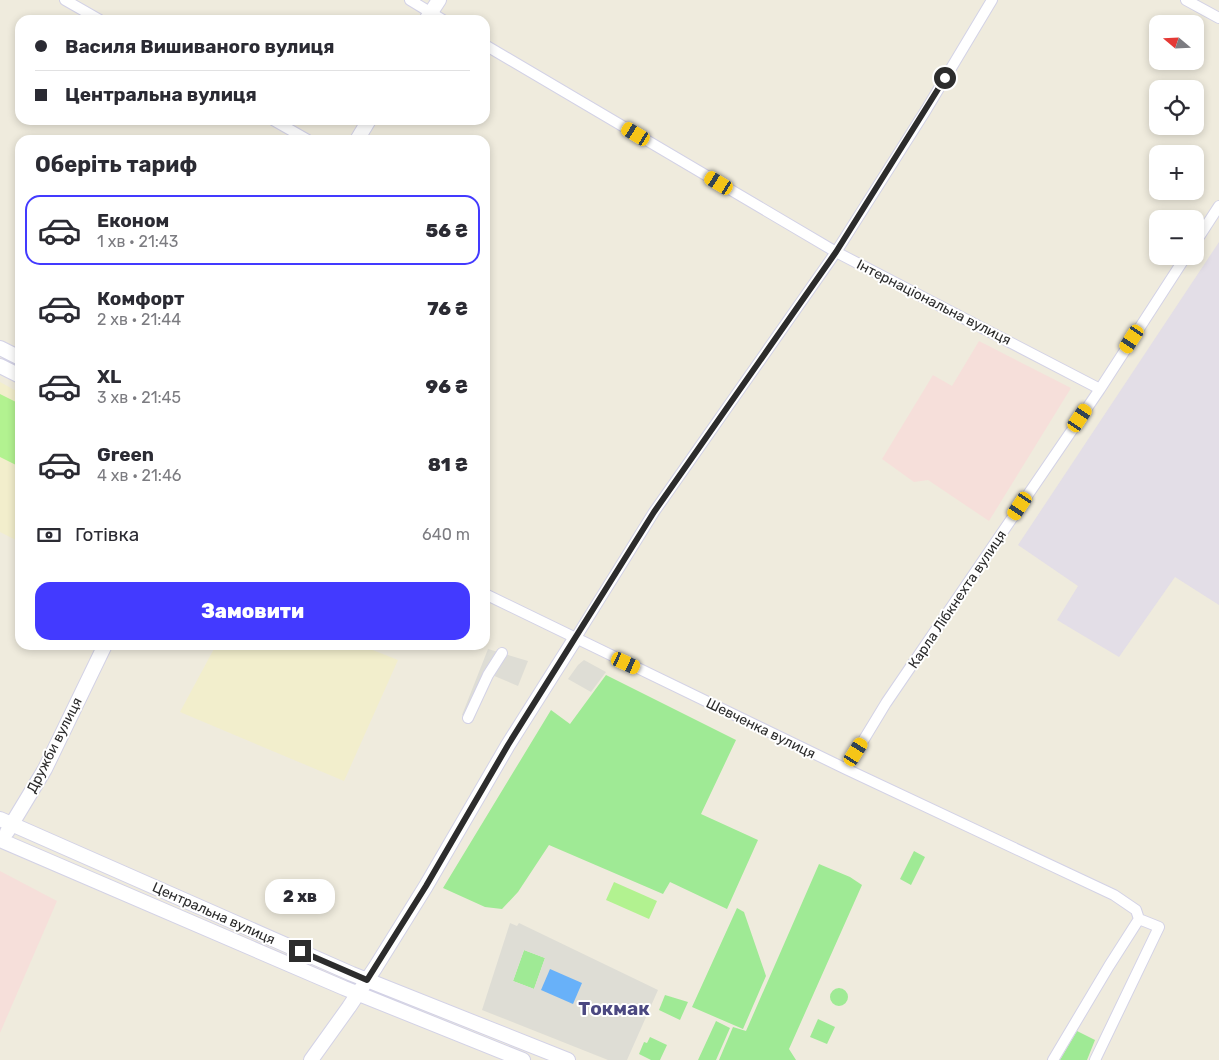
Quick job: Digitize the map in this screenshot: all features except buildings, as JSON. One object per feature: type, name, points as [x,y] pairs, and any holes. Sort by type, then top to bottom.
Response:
[{"type":"street","points":[[65,0],[91,15]]},
{"type":"street","points":[[410,0],[427,15]]},
{"type":"street","points":[[429,15],[439,0]]},
{"type":"street","points":[[310,1060],[367,980],[426,886],[508,745],[654,512],[836,252],[926,110],[992,0]]},
{"type":"street","points":[[1186,0],[1219,18]]},
{"type":"street","name":"Інтернаціональна вулиця","points":[[490,48],[836,252],[1100,389]]},
{"type":"street","points":[[282,125],[299,135]]},
{"type":"street","points":[[1204,229],[1219,206]]},
{"type":"street","name":"Карла Лібкнехта вулиця","points":[[846,769],[886,703],[1100,389],[1180,265]]},
{"type":"street","points":[[0,348],[15,356]]},
{"type":"street","points":[[0,366],[15,374]]},
{"type":"street","name":"Шевченка вулиця","points":[[490,596],[575,639],[1114,896],[1136,910],[1139,919],[1160,927],[1095,1060]]},
{"type":"street","name":"Дружби вулиця","points":[[1,841],[6,822],[45,769],[103,650]]},
{"type":"street","points":[[468,718],[488,675],[502,653]]},
{"type":"street","name":"Центральна вулиця","points":[[6,822],[367,980],[568,1060]]},
{"type":"street","name":"Центральна вулиця","points":[[1,841],[358,993],[522,1060]]},
{"type":"street","points":[[1053,1060],[1108,966],[1139,919]]},
{"type":"shaded area","points":[[1219,242],[1219,605],[1175,577],[1119,657],[1057,620],[1078,586],[1018,545]]},
{"type":"shaded area","points":[[979,341],[1071,388],[989,521],[928,480],[914,482],[882,459],[933,375],[952,386]]},
{"type":"shaded area","points":[[0,382],[15,390],[15,540],[0,532]]},
{"type":"shaded area","points":[[213,650],[373,650],[398,660],[344,781],[180,712]]},
{"type":"shaded area","points":[[488,650],[528,661],[518,686],[492,675],[473,721],[462,715]]},
{"type":"shaded area","points":[[584,660],[606,672],[591,692],[568,679]]},
{"type":"shaded area","points":[[0,871],[57,901],[0,1033]]},
{"type":"shaded area","points":[[510,923],[517,926],[519,923],[658,990],[627,1060],[608,1060],[482,1010]],"holes":[[[524,950],[545,958],[534,989],[513,981]]]},
{"type":"green space","points":[[0,394],[15,402],[15,464],[0,457]]},
{"type":"green space","points":[[606,675],[736,740],[701,814],[758,840],[727,909],[670,882],[663,894],[549,845],[518,892],[502,909],[485,907],[443,888],[551,710],[570,724]]},
{"type":"green space","points":[[914,851],[925,857],[911,885],[900,879]]},
{"type":"green space","points":[[819,864],[850,877],[862,885],[789,1049],[796,1060],[719,1060],[733,1027],[746,1031]]},
{"type":"green space","points":[[614,882],[657,901],[649,919],[606,900]]},
{"type":"green space","points":[[737,908],[744,912],[766,976],[743,1029],[692,1007]]},
{"type":"green space","points":[[524,950],[545,958],[534,989],[513,981]]},
{"type":"green space","points":[[839,988],[845,991],[848,997],[845,1003],[839,1006],[833,1003],[830,997],[833,991]]},
{"type":"green space","points":[[665,995],[688,1002],[680,1020],[659,1010]]},
{"type":"green space","points":[[818,1019],[835,1027],[827,1044],[810,1037]]},
{"type":"green space","points":[[716,1021],[730,1028],[716,1060],[698,1060]]},
{"type":"green space","points":[[1077,1031],[1095,1040],[1087,1060],[1060,1060]]},
{"type":"green space","points":[[650,1037],[667,1045],[660,1060],[651,1060],[639,1054],[644,1042],[647,1043]]},
{"type":"water","points":[[550,969],[582,983],[573,1004],[541,990]]},
{"type":"district","name":"Токмак","points":[[614,1008]]},
{"type":"route","points":[[300,951],[367,980],[426,886],[508,745],[654,512],[836,252],[945,78]]}]
